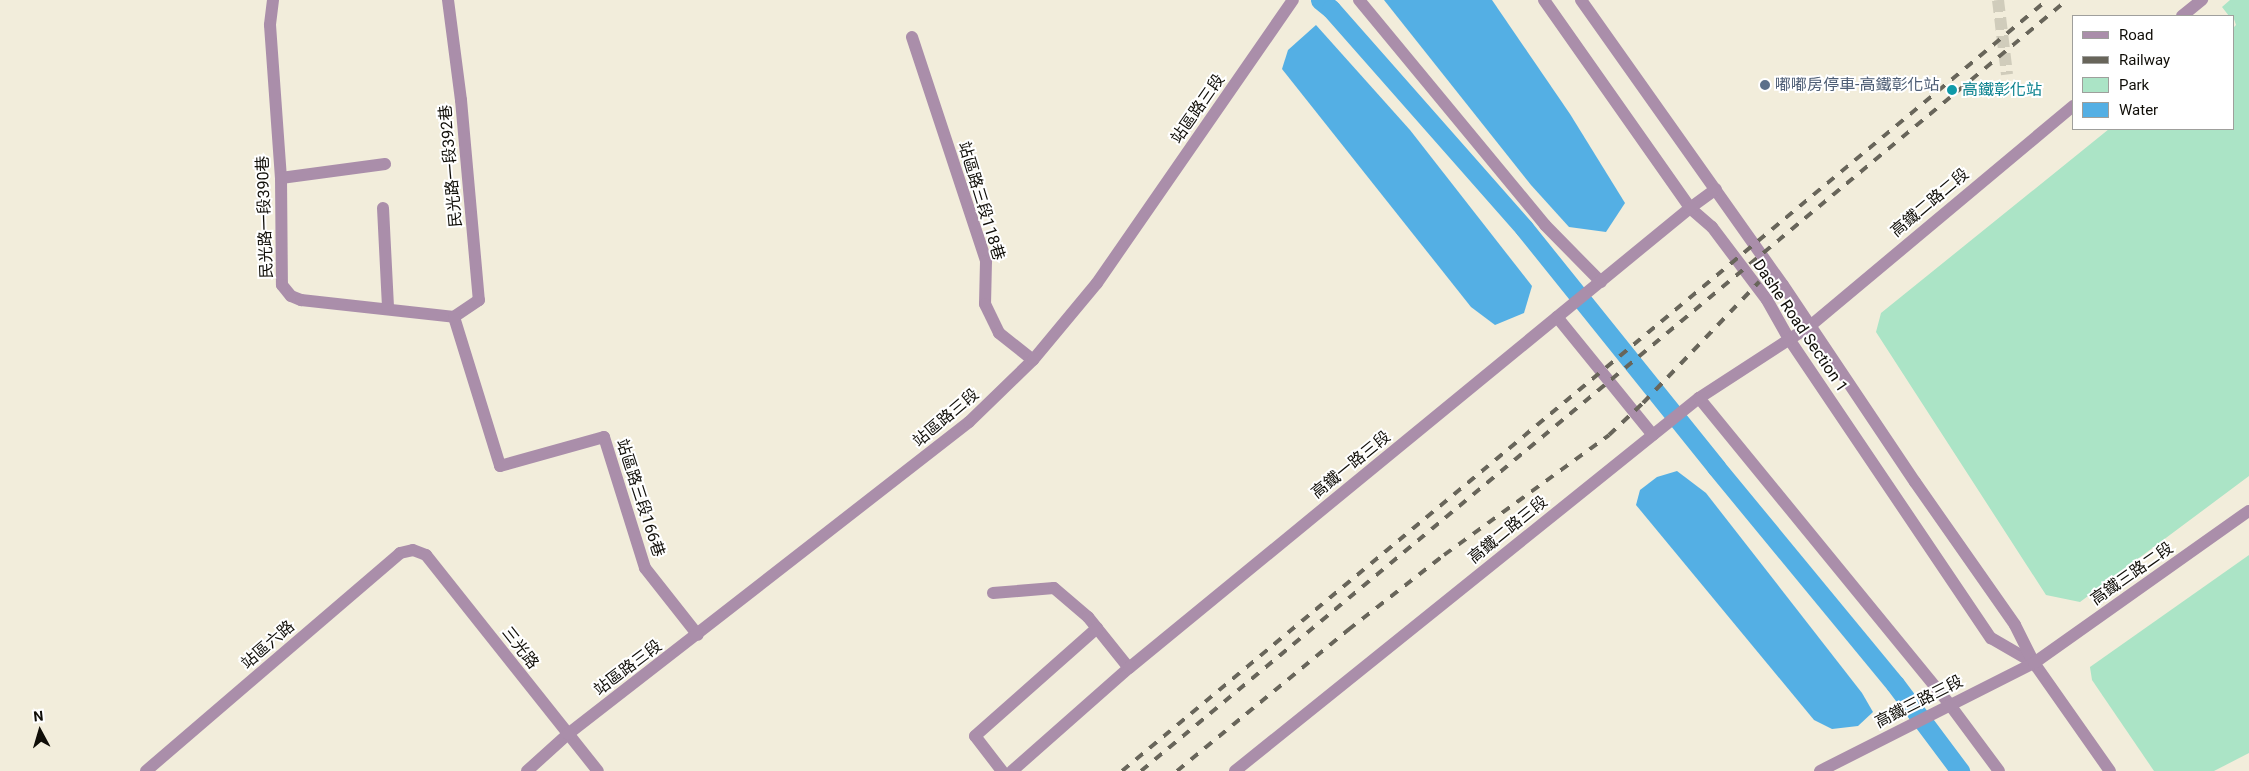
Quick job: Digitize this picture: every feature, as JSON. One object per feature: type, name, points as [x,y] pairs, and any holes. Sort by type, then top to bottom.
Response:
[{"type":"street","name":"民光路一段390巷","points":[[273,0],[270,25],[281,178],[282,285],[291,296],[302,300],[388,308],[431,316],[454,317]]},
{"type":"street","name":"民光路一段392巷","points":[[448,0],[461,100],[479,300],[454,317]]},
{"type":"street","points":[[1359,0],[1545,225],[1601,282]]},
{"type":"street","name":"Dashe Road Section 1","points":[[1544,0],[1690,208],[1712,227],[1767,300],[1789,339],[1991,638],[2034,662]]},
{"type":"street","name":"Dashe Road Section 1","points":[[1581,0],[1716,189],[1915,482],[2016,625],[2034,662],[2110,771]]},
{"type":"street","points":[[2183,15],[2202,0]]},
{"type":"street","name":"站區路三段","points":[[527,771],[568,734],[970,422],[1034,360],[1097,283],[1291,3]]},
{"type":"street","name":"站區路三段118巷","points":[[912,37],[986,261],[985,304],[999,333],[1034,360]]},
{"type":"street","name":"高鐵二路二段","points":[[1810,326],[2072,107]]},
{"type":"street","points":[[281,178],[385,164]]},
{"type":"street","name":"高鐵一路三段","points":[[1012,771],[1128,668],[1690,208],[1716,189]]},
{"type":"street","points":[[383,208],[388,308]]},
{"type":"street","name":"站區路三段166巷","points":[[454,317],[500,466],[604,437],[644,568],[698,635]]},
{"type":"street","points":[[1557,317],[1653,435]]},
{"type":"street","name":"高鐵二路三段","points":[[1235,771],[1699,398],[1810,326]]},
{"type":"street","points":[[1699,398],[1950,706],[1999,771]]},
{"type":"street","name":"高鐵三路二段","points":[[2034,662],[2249,511]]},
{"type":"street","name":"三光路","points":[[413,550],[426,555],[598,771]]},
{"type":"street","name":"站區六路","points":[[146,771],[400,553],[413,550]]},
{"type":"street","points":[[993,593],[1054,588],[1088,617],[1128,668]]},
{"type":"street","points":[[1002,771],[975,736],[1097,628]]},
{"type":"street","name":"高鐵三路三段","points":[[1820,771],[2034,662]]},
{"type":"green space","points":[[2230,0],[2249,0],[2249,476],[2080,602],[2046,595],[1876,332],[1881,313],[2108,130],[2234,130],[2234,27],[2236,25],[2234,15],[2228,15],[2222,7]]},
{"type":"green space","points":[[2249,555],[2249,753],[2214,771],[2154,771],[2092,680],[2090,667]]},
{"type":"water","points":[[1384,0],[1492,0],[1570,114],[1625,203],[1606,232],[1569,227],[1531,185]]},
{"type":"water","points":[[1316,25],[1410,130],[1532,286],[1524,313],[1495,325],[1471,307],[1282,69],[1288,50]]},
{"type":"water","points":[[1677,471],[1706,493],[1862,693],[1873,712],[1858,726],[1832,729],[1814,720],[1636,505],[1640,490],[1657,477]]},
{"type":"waterway","points":[[1320,0],[1331,9],[1524,228],[1716,467],[1895,684],[1960,771]]},
{"type":"tunnel","points":[[1998,0],[2007,74]]},
{"type":"railway","points":[[1122,771],[2047,0]]},
{"type":"railway","points":[[1141,771],[2067,0]]},
{"type":"railway","points":[[1177,771],[1348,630],[1444,555],[1609,435],[1643,403],[1759,282]]},
{"type":"place","name":"嘟嘟房停車-高鐵彰化站","points":[[1765,85]]},
{"type":"place","name":"高鐵彰化站","points":[[1952,90]]}]
